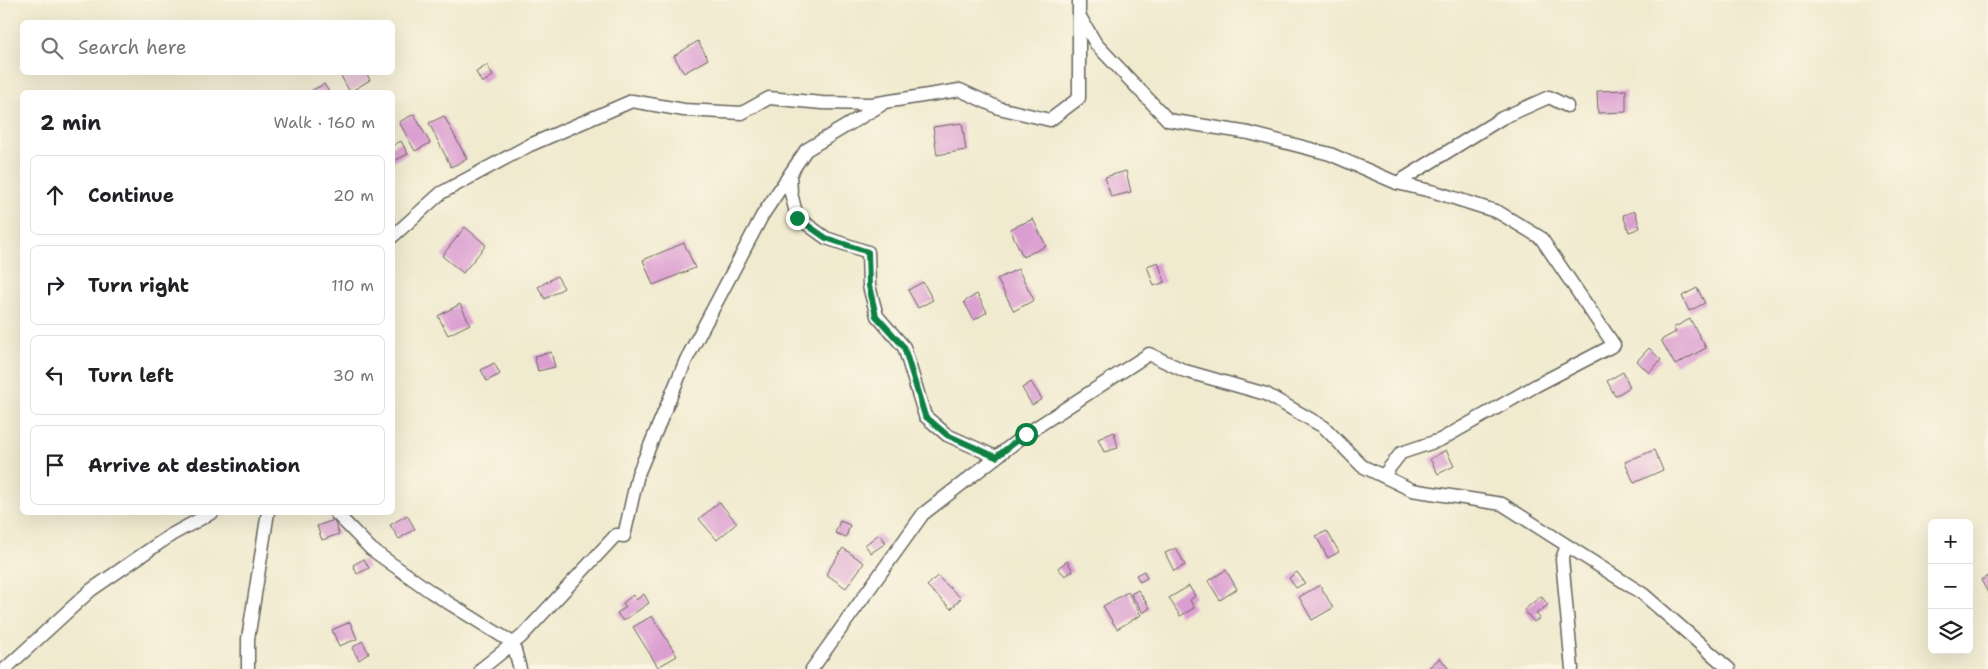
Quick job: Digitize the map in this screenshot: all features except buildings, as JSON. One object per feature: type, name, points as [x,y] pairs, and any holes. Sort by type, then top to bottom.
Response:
[{"type":"street","points":[[395,234],[441,194],[530,145],[632,101],[684,110],[742,113],[769,98],[822,103],[872,104],[960,90],[999,108],[1050,120],[1079,98],[1079,0]]},
{"type":"street","points":[[1079,15],[1096,44],[1168,120],[1249,133],[1330,154],[1397,183],[1435,192],[1498,212],[1541,238],[1614,345],[1537,385],[1440,440],[1401,453],[1383,476]]},
{"type":"street","points":[[1397,183],[1502,118],[1541,100],[1549,97],[1567,106]]},
{"type":"street","points":[[482,669],[514,643],[616,535],[624,536],[638,474],[686,360],[762,216],[806,150],[885,102]]},
{"type":"street","points":[[790,174],[791,193],[797,218],[826,238],[868,252],[869,286],[876,316],[904,347],[925,416],[947,435],[996,457]]},
{"type":"street","points":[[812,669],[923,514],[1026,434],[1149,354],[1185,371],[1266,394],[1324,427],[1362,466],[1412,490],[1502,504],[1643,594],[1729,669]]},
{"type":"street","points":[[5,669],[91,590],[171,535],[208,515]]},
{"type":"street","points":[[256,669],[248,663],[248,639],[268,515]]},
{"type":"street","points":[[338,515],[370,549],[431,592],[514,643],[520,669]]},
{"type":"street","points":[[1568,546],[1562,559],[1572,669]]},
{"type":"route","points":[[797,218],[826,238],[868,252],[869,286],[876,316],[904,347],[925,416],[947,435],[996,457],[1026,434]]}]
